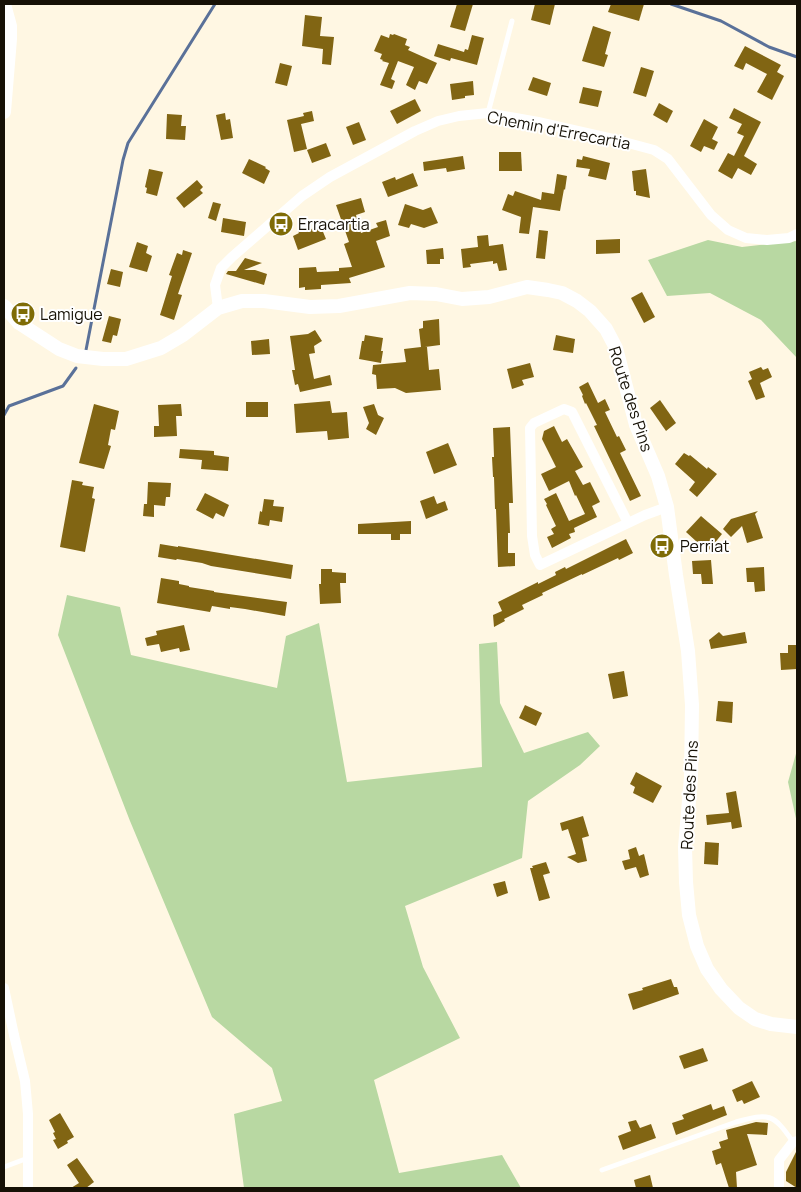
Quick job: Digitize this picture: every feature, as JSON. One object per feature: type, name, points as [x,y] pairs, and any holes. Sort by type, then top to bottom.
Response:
[{"type":"street","points":[[4,4],[10,26],[10,39],[4,112]]},
{"type":"street","name":"Chemin d'Errecartia","points":[[218,308],[216,285],[221,268],[302,196],[330,177],[415,131],[438,121],[459,116],[488,113],[557,126],[654,150],[668,159],[711,215],[728,230],[746,238],[767,240],[789,238],[797,234]]},
{"type":"street","name":"Route des Pins","points":[[4,306],[19,323],[59,349],[77,356],[103,360],[126,359],[162,348],[183,335],[218,308],[242,301],[264,301],[310,307],[339,306],[410,293],[436,294],[462,299],[489,297],[527,287],[562,294],[590,311],[606,329],[616,348],[636,426],[658,476],[667,507],[688,652],[692,705],[691,777],[685,848],[689,915],[697,946],[707,969],[738,1008],[754,1019],[771,1024],[797,1027]]},
{"type":"street","points":[[628,523],[572,412],[564,409],[534,423],[530,428],[532,536],[535,554],[540,565],[645,515],[667,507]]},
{"type":"street","points":[[4,988],[25,1081],[28,1114],[28,1188]]},
{"type":"street","points":[[779,1188],[779,1160],[795,1141]]},
{"type":"lane","points":[[488,113],[512,21]]},
{"type":"lane","points":[[602,1170],[727,1125],[756,1117],[770,1117],[781,1125],[795,1141]]},
{"type":"lane","points":[[4,1167],[29,1158]]},
{"type":"green space","points":[[708,240],[742,247],[797,241],[797,358],[761,320],[710,293],[667,296],[648,260]]},
{"type":"green space","points":[[67,595],[120,607],[131,655],[277,688],[286,636],[319,623],[347,782],[482,767],[479,644],[497,642],[500,703],[524,753],[588,732],[600,746],[580,765],[528,801],[522,858],[405,906],[423,967],[460,1038],[374,1080],[399,1173],[502,1155],[521,1188],[244,1188],[234,1114],[282,1101],[272,1068],[212,1017],[130,821],[58,635]]},
{"type":"green space","points":[[797,750],[797,823],[788,782]]},
{"type":"building","points":[[457,4],[473,4],[465,31],[450,27]]},
{"type":"building","points":[[535,4],[555,4],[550,25],[531,20]]},
{"type":"building","points":[[611,4],[644,4],[639,21],[608,12]]},
{"type":"building","points":[[305,15],[322,17],[320,36],[334,37],[331,65],[322,64],[323,49],[302,46]]},
{"type":"building","points":[[593,26],[611,32],[605,54],[608,55],[604,67],[582,61]]},
{"type":"building","points":[[390,34],[407,39],[405,45],[410,47],[408,50],[437,63],[427,84],[419,81],[415,90],[406,85],[414,67],[398,61],[391,79],[395,81],[392,89],[380,85],[389,63],[382,61],[380,59],[382,54],[374,51],[381,35],[389,38]]},
{"type":"building","points":[[472,35],[484,38],[477,65],[451,58],[450,61],[434,56],[438,44],[464,52],[465,49],[468,50]]},
{"type":"building","points":[[745,46],[781,65],[777,72],[784,76],[772,100],[757,92],[767,74],[746,63],[743,70],[734,66]]},
{"type":"building","points":[[280,63],[292,66],[287,86],[275,83]]},
{"type":"building","points":[[641,67],[654,71],[646,97],[633,93]]},
{"type":"building","points":[[533,77],[551,83],[547,96],[528,90]]},
{"type":"building","points":[[473,81],[474,95],[452,100],[450,84]]},
{"type":"building","points":[[583,87],[602,91],[598,107],[579,103]]},
{"type":"building","points":[[415,99],[421,111],[397,124],[390,111]]},
{"type":"building","points":[[659,103],[673,111],[667,123],[653,115]]},
{"type":"building","points":[[734,108],[761,122],[744,156],[757,164],[751,175],[738,168],[732,179],[718,171],[728,153],[734,156],[744,136],[737,133],[742,124],[729,118]]},
{"type":"building","points":[[312,111],[314,121],[301,124],[307,149],[294,152],[287,120],[304,116],[303,113]]},
{"type":"building","points":[[225,113],[226,120],[230,119],[233,138],[221,140],[216,115]]},
{"type":"building","points":[[167,114],[182,115],[181,126],[186,126],[185,140],[166,139]]},
{"type":"building","points":[[704,119],[718,127],[712,139],[718,142],[714,150],[704,146],[701,152],[690,146]]},
{"type":"building","points":[[359,122],[366,140],[353,145],[346,127]]},
{"type":"building","points":[[326,143],[331,156],[312,163],[307,150]]},
{"type":"building","points":[[499,152],[521,152],[522,171],[499,171]]},
{"type":"building","points":[[463,156],[465,169],[447,172],[446,168],[424,171],[423,162]]},
{"type":"building","points":[[583,156],[610,163],[606,180],[588,176],[590,169],[576,167],[577,159],[582,160]]},
{"type":"building","points":[[249,159],[270,171],[264,184],[242,173]]},
{"type":"building","points":[[149,169],[163,172],[157,196],[146,193],[147,188],[145,187]]},
{"type":"building","points":[[646,169],[650,198],[636,195],[636,191],[634,191],[632,171]]},
{"type":"building","points":[[413,173],[418,186],[388,197],[382,182],[395,177],[396,180]]},
{"type":"building","points":[[557,174],[567,176],[560,211],[533,207],[529,234],[519,233],[521,217],[502,210],[508,194],[513,196],[515,191],[541,200],[542,192],[554,194]]},
{"type":"building","points":[[197,180],[203,187],[200,190],[203,193],[184,208],[176,198]]},
{"type":"building","points":[[361,198],[365,212],[356,215],[361,233],[378,227],[376,223],[386,220],[390,236],[376,241],[385,267],[349,278],[351,283],[321,285],[321,289],[305,290],[305,287],[299,288],[299,268],[316,267],[317,272],[339,271],[339,268],[352,267],[344,244],[349,242],[336,205]]},
{"type":"building","points":[[213,202],[221,204],[216,221],[208,218]]},
{"type":"building","points":[[405,204],[423,210],[431,207],[438,223],[424,228],[411,224],[409,228],[398,225]]},
{"type":"building","points":[[223,218],[246,222],[244,236],[221,232]]},
{"type":"building","points":[[308,227],[309,230],[321,227],[326,239],[298,250],[293,236],[299,233],[298,231]]},
{"type":"building","points":[[539,230],[548,231],[545,259],[536,258]]},
{"type":"building","points":[[488,235],[489,246],[503,244],[507,270],[499,271],[497,263],[493,264],[493,261],[470,264],[471,267],[463,268],[461,249],[478,247],[477,236]]},
{"type":"building","points":[[620,239],[620,253],[596,254],[596,240]]},
{"type":"building","points":[[137,242],[148,246],[146,253],[152,256],[147,272],[129,267]]},
{"type":"building","points":[[443,248],[444,259],[440,259],[440,264],[427,264],[426,250]]},
{"type":"building","points":[[183,250],[192,253],[178,294],[182,295],[174,320],[160,315],[172,276],[169,275],[177,253],[182,255]]},
{"type":"building","points":[[245,258],[262,263],[244,270],[255,270],[267,274],[264,285],[226,274],[228,271],[236,271]]},
{"type":"building","points":[[111,269],[123,272],[120,287],[107,284]]},
{"type":"building","points":[[642,292],[655,317],[644,323],[631,298]]},
{"type":"building","points":[[109,316],[121,319],[117,336],[113,335],[111,343],[102,341]]},
{"type":"building","points":[[439,319],[440,345],[425,347],[427,347],[429,370],[439,369],[441,390],[406,393],[395,388],[377,389],[376,375],[372,374],[373,365],[406,362],[404,349],[421,347],[419,329],[423,328],[423,321]]},
{"type":"building","points":[[315,330],[322,341],[314,346],[315,353],[309,354],[314,379],[330,375],[332,385],[300,392],[298,384],[295,385],[292,370],[295,370],[290,336],[308,334]]},
{"type":"building","points":[[365,335],[383,338],[381,363],[359,359]]},
{"type":"building","points":[[556,335],[575,339],[573,353],[553,350]]},
{"type":"building","points":[[269,339],[270,354],[252,355],[251,341]]},
{"type":"building","points":[[530,363],[534,377],[522,380],[524,385],[512,389],[507,369]]},
{"type":"building","points":[[761,367],[763,370],[768,368],[772,377],[760,383],[765,397],[756,400],[748,381],[752,379],[749,372]]},
{"type":"building","points":[[588,382],[598,403],[605,399],[610,410],[605,412],[617,437],[619,436],[626,450],[620,453],[641,496],[630,501],[594,426],[597,425],[582,396],[579,387]]},
{"type":"building","points":[[660,400],[676,423],[666,431],[650,408]]},
{"type":"building","points":[[330,401],[332,413],[347,412],[349,438],[328,440],[327,431],[296,433],[294,404]]},
{"type":"building","points":[[246,402],[268,402],[268,417],[246,417]]},
{"type":"building","points":[[94,404],[119,411],[115,430],[111,429],[108,445],[111,446],[104,469],[79,463]]},
{"type":"building","points":[[181,404],[182,416],[176,416],[177,436],[154,437],[154,426],[159,426],[158,405]]},
{"type":"building","points":[[374,404],[378,415],[384,418],[376,435],[366,429],[369,423],[363,407]]},
{"type":"building","points":[[554,426],[562,442],[567,439],[583,467],[575,471],[583,485],[590,482],[600,502],[592,506],[597,517],[574,528],[575,532],[569,534],[571,538],[552,548],[547,537],[554,534],[551,529],[556,526],[544,499],[556,493],[569,521],[585,514],[569,481],[549,491],[541,474],[556,467],[542,439],[544,431]]},
{"type":"building","points":[[510,427],[513,503],[509,503],[510,533],[508,533],[508,553],[515,553],[515,566],[498,567],[492,457],[494,457],[493,428]]},
{"type":"building","points":[[448,443],[457,465],[434,474],[426,452]]},
{"type":"building","points":[[180,449],[214,451],[214,455],[229,457],[228,471],[201,469],[202,460],[179,458]]},
{"type":"building","points":[[684,453],[690,455],[707,469],[708,467],[717,474],[697,497],[689,490],[695,482],[675,464]]},
{"type":"building","points":[[72,480],[83,482],[82,485],[94,487],[92,498],[95,499],[85,552],[60,547]]},
{"type":"building","points":[[148,482],[171,483],[170,497],[166,497],[165,506],[154,505],[154,517],[143,516],[144,504],[147,504]]},
{"type":"building","points":[[205,493],[229,505],[224,517],[216,513],[213,519],[196,510]]},
{"type":"building","points":[[434,496],[437,504],[445,501],[448,510],[426,519],[420,501]]},
{"type":"building","points":[[264,499],[274,500],[273,506],[284,507],[282,522],[270,520],[269,526],[258,524]]},
{"type":"building","points":[[758,511],[755,514],[763,538],[747,543],[742,526],[731,537],[723,529],[731,519]]},
{"type":"building","points":[[701,516],[722,534],[709,550],[686,532]]},
{"type":"building","points":[[411,521],[411,534],[400,534],[400,540],[391,540],[391,534],[358,534],[358,524]]},
{"type":"building","points":[[626,539],[633,553],[542,593],[543,595],[522,605],[524,609],[504,619],[505,621],[494,627],[493,615],[502,611],[498,602],[556,575],[555,572],[565,567],[566,569]]},
{"type":"building","points":[[160,544],[293,565],[291,579],[158,557]]},
{"type":"building","points":[[711,560],[713,584],[702,584],[701,574],[693,574],[692,561]]},
{"type":"building","points":[[764,567],[765,591],[755,592],[754,582],[747,582],[746,568]]},
{"type":"building","points":[[321,569],[332,569],[332,572],[346,573],[346,583],[340,583],[341,603],[320,604],[319,584],[321,584]]},
{"type":"building","points":[[161,578],[179,581],[179,584],[214,592],[287,602],[285,616],[245,609],[212,606],[210,612],[157,603]]},
{"type":"building","points":[[184,625],[190,650],[180,652],[179,648],[161,652],[159,644],[147,646],[145,638],[157,635],[156,631]]},
{"type":"building","points":[[719,632],[723,636],[745,632],[747,643],[711,649],[709,640]]},
{"type":"building","points":[[788,645],[797,645],[797,669],[781,670],[780,653],[788,653]]},
{"type":"building","points":[[624,671],[628,696],[613,699],[608,674]]},
{"type":"building","points":[[718,701],[733,702],[732,723],[716,721]]},
{"type":"building","points":[[525,705],[542,713],[536,726],[519,718]]},
{"type":"building","points":[[636,772],[662,786],[653,803],[633,793],[635,787],[630,784]]},
{"type":"building","points":[[736,791],[742,827],[732,829],[731,822],[707,825],[706,815],[729,813],[726,793]]},
{"type":"building","points":[[583,816],[589,836],[582,838],[587,861],[578,863],[567,857],[576,854],[568,829],[562,831],[560,823]]},
{"type":"building","points":[[705,842],[719,843],[718,865],[704,864]]},
{"type":"building","points":[[636,847],[639,856],[644,854],[649,875],[640,878],[636,867],[625,870],[622,861],[630,859],[628,850]]},
{"type":"building","points":[[546,862],[550,873],[543,875],[550,898],[539,901],[530,868]]},
{"type":"building","points":[[505,881],[508,893],[497,897],[493,884]]},
{"type":"building","points":[[671,979],[674,987],[677,987],[679,994],[633,1010],[628,994]]},
{"type":"building","points":[[703,1048],[708,1061],[684,1069],[679,1056]]},
{"type":"building","points":[[752,1081],[760,1097],[744,1104],[742,1100],[737,1102],[732,1090]]},
{"type":"building","points":[[711,1104],[713,1110],[724,1106],[727,1115],[676,1135],[672,1123],[684,1119],[682,1115]]},
{"type":"building","points":[[60,1113],[74,1137],[58,1149],[53,1140],[56,1139],[53,1133],[55,1132],[49,1120]]},
{"type":"building","points":[[636,1120],[640,1128],[651,1124],[656,1138],[623,1150],[618,1136],[631,1131],[628,1122]]},
{"type":"building","points":[[756,1122],[768,1123],[767,1135],[747,1134],[757,1165],[736,1172],[737,1188],[729,1188],[721,1163],[716,1165],[712,1151],[721,1148],[719,1142],[728,1139],[726,1130]]},
{"type":"building","points":[[797,1150],[797,1188],[786,1181],[786,1172]]},
{"type":"building","points":[[77,1158],[94,1182],[86,1188],[71,1188],[79,1183],[67,1165]]},
{"type":"building","points":[[650,1175],[653,1188],[636,1188],[634,1180]]},
{"type":"waterway","points":[[86,350],[123,160],[128,143],[215,4]]},
{"type":"waterway","points":[[671,4],[721,21],[769,47],[797,57]]},
{"type":"waterway","points":[[4,415],[9,406],[63,386],[76,368]]},
{"type":"place","name":"Erracartia","points":[[281,224]]},
{"type":"place","name":"Lamigue","points":[[23,314]]},
{"type":"place","name":"Perriat","points":[[662,546]]}]
